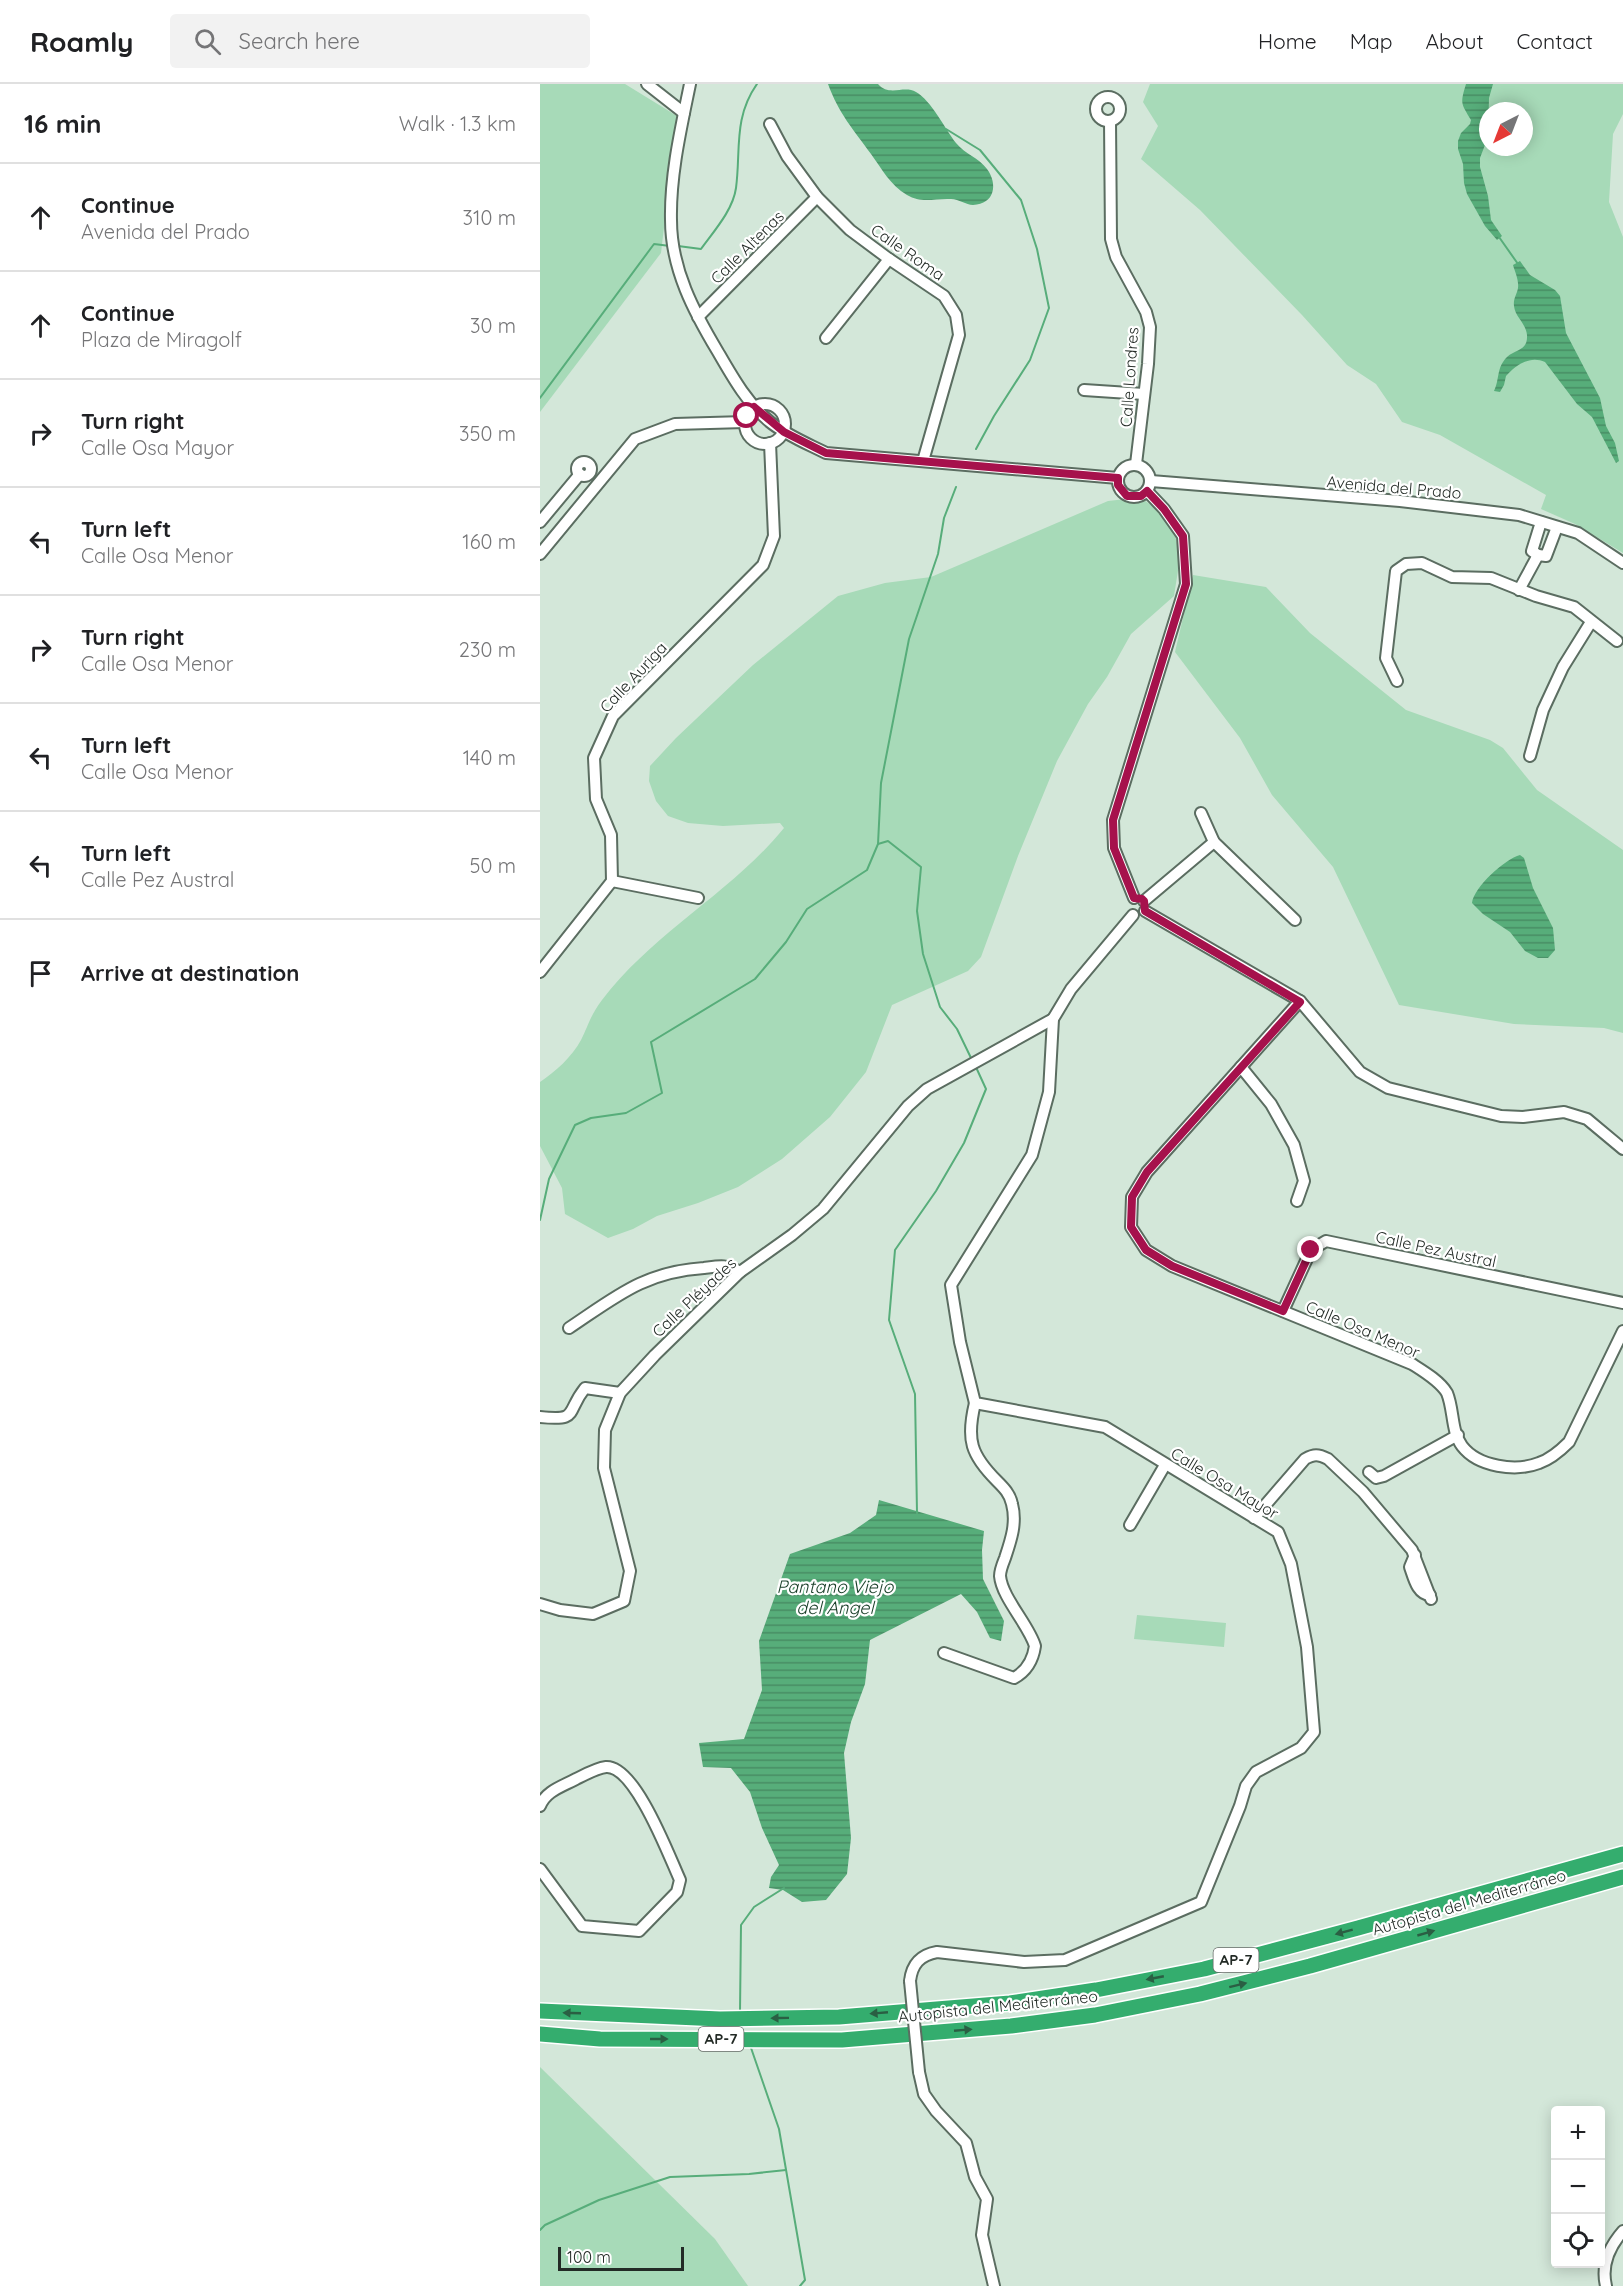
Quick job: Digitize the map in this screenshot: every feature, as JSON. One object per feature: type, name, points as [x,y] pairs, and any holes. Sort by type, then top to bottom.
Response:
[{"type":"highway","name":"Autopista del Mediterráneo","points":[[540,2011],[720,2019],[839,2016],[1010,2003],[1096,1990],[1204,1969],[1623,1854]]},
{"type":"highway","name":"Autopista del Mediterráneo","points":[[540,2034],[600,2039],[842,2040],[1011,2026],[1095,2015],[1200,1994],[1310,1966],[1623,1877]]},
{"type":"street","points":[[647,84],[684,113]]},
{"type":"street","points":[[690,84],[672,192],[670,221],[677,266],[686,294],[698,317],[738,387],[754,407],[784,432],[826,453],[1118,478]]},
{"type":"street","name":"Calle Londres","points":[[1110,121],[1111,239],[1116,257],[1146,312],[1150,327],[1136,464]]},
{"type":"street","name":"Calle Roma","points":[[770,124],[787,156],[817,197],[850,230],[944,296],[956,315],[959,335],[923,461]]},
{"type":"street","name":"Calle Altenas","points":[[698,317],[817,197]]},
{"type":"street","points":[[826,338],[889,259]]},
{"type":"street","points":[[1084,390],[1144,394]]},
{"type":"street","points":[[766,403],[778,408],[785,419],[784,432],[776,441],[758,442],[748,434],[745,422],[754,407],[766,403]]},
{"type":"street","points":[[540,554],[635,439],[675,424],[745,422]]},
{"type":"street","name":"Calle Auriga","points":[[612,881],[611,835],[596,799],[594,758],[613,716],[763,565],[774,536],[770,443]]},
{"type":"street","points":[[1133,915],[1140,915],[1141,903],[1114,848],[1113,820],[1186,584],[1183,536],[1149,486],[1149,473],[1144,467],[1136,464],[1124,467],[1118,478],[1118,485],[1127,496],[1141,496],[1149,486]]},
{"type":"street","points":[[540,522],[580,474]]},
{"type":"street","name":"Avenida del Prado","points":[[1149,486],[1400,501],[1519,515],[1578,533],[1623,563]]},
{"type":"street","points":[[1541,522],[1532,551],[1538,555],[1546,556],[1557,527]]},
{"type":"street","points":[[1519,590],[1538,555]]},
{"type":"street","points":[[1397,681],[1386,658],[1396,572],[1406,564],[1422,563],[1452,577],[1491,578],[1519,590],[1574,607],[1617,641]]},
{"type":"street","points":[[1530,756],[1543,710],[1563,667],[1591,622]]},
{"type":"street","points":[[1201,813],[1214,842],[1295,920]]},
{"type":"street","points":[[1133,915],[1128,909],[1128,904],[1141,903],[1214,842]]},
{"type":"street","points":[[540,972],[612,881],[698,898]]},
{"type":"street","points":[[1141,903],[1300,1002],[1360,1072],[1388,1088],[1502,1116],[1523,1117],[1564,1112],[1587,1119],[1623,1149]]},
{"type":"street","points":[[944,1653],[1014,1678],[1023,1673],[1029,1665],[1035,1646],[1000,1576],[1013,1532],[1014,1509],[1008,1493],[980,1464],[973,1450],[970,1428],[975,1403],[960,1342],[951,1285],[1032,1155],[1049,1092],[1053,1019],[1071,989],[1133,915]]},
{"type":"street","name":"Calle Osa Menor","points":[[1300,1002],[1147,1172],[1132,1197],[1131,1227],[1146,1250],[1172,1266],[1412,1364],[1432,1378],[1446,1393],[1463,1446],[1477,1458],[1493,1465],[1524,1467],[1540,1463],[1557,1454],[1569,1442],[1623,1331]]},
{"type":"street","name":"Calle Pléyades","points":[[540,1604],[560,1610],[594,1614],[624,1601],[630,1571],[604,1467],[605,1430],[620,1393],[655,1355],[740,1272],[792,1235],[823,1209],[908,1106],[927,1089],[1053,1019]]},
{"type":"street","points":[[1241,1067],[1271,1104],[1294,1145],[1304,1181],[1297,1201]]},
{"type":"street","name":"Calle Pez Austral","points":[[1283,1311],[1311,1250],[1326,1241],[1623,1303]]},
{"type":"street","points":[[569,1328],[630,1287],[663,1273],[728,1266],[740,1272]]},
{"type":"street","points":[[540,1417],[561,1419],[572,1413],[577,1398],[585,1388],[620,1393]]},
{"type":"street","name":"Calle Osa Mayor","points":[[975,1403],[1105,1427],[1278,1532],[1291,1564],[1307,1647],[1314,1732],[1301,1748],[1256,1772],[1246,1786],[1201,1902],[1065,1960],[1024,1962],[937,1952],[928,1954],[915,1964],[910,1981],[919,2072],[924,2094],[936,2111],[966,2143],[975,2177],[987,2199],[982,2235],[994,2286]]},
{"type":"street","points":[[1369,1472],[1376,1478],[1384,1476],[1458,1436]]},
{"type":"street","points":[[1254,1518],[1305,1459],[1314,1454],[1321,1455],[1363,1492],[1415,1555],[1431,1597]]},
{"type":"street","points":[[1130,1525],[1165,1465]]},
{"type":"street","points":[[540,1806],[544,1796],[582,1776],[607,1767],[621,1772],[644,1801],[680,1880],[677,1892],[639,1930],[616,1929],[582,1926],[540,1869]]},
{"type":"street","points":[[1606,2286],[1603,2271],[1606,2259],[1614,2242],[1623,2231]]},
{"type":"shaded area","points":[[540,84],[625,84],[677,116],[661,253],[540,412]]},
{"type":"shaded area","points":[[1150,84],[1623,84],[1623,114],[1613,134],[1609,202],[1623,237],[1623,553],[1575,524],[1541,509],[1546,495],[1440,435],[1402,422],[1376,384],[1347,365],[1200,210],[1141,159],[1158,126],[1143,102]]},
{"type":"shaded area","points":[[1144,500],[1158,510],[1175,533],[1180,558],[1174,596],[1131,634],[1107,677],[1088,704],[1057,761],[1018,856],[981,957],[968,971],[892,1005],[866,1072],[830,1117],[782,1159],[738,1187],[657,1216],[633,1229],[608,1238],[565,1214],[562,1188],[540,1146],[540,1082],[557,1069],[573,1052],[592,1015],[623,976],[668,933],[741,873],[784,828],[780,823],[723,826],[688,823],[668,816],[656,801],[649,781],[650,766],[753,665],[838,596],[885,583],[931,577],[1108,501]]},
{"type":"shaded area","points":[[1193,575],[1266,587],[1310,633],[1406,710],[1490,740],[1503,748],[1537,790],[1623,850],[1623,1033],[1604,1028],[1514,1024],[1399,1005],[1333,867],[1272,795],[1240,738],[1175,652]]},
{"type":"shaded area","points":[[1137,1615],[1226,1623],[1224,1647],[1134,1639]]},
{"type":"shaded area","points":[[540,2067],[715,2239],[748,2286],[540,2286]]},
{"type":"water","points":[[828,84],[878,84],[887,90],[911,90],[922,96],[956,143],[987,169],[993,181],[990,197],[980,204],[973,205],[954,199],[918,199],[901,191],[887,176],[847,121]]},
{"type":"water","points":[[1466,84],[1493,84],[1489,102],[1479,102],[1479,156],[1491,220],[1502,236],[1497,240],[1485,226],[1467,194],[1464,183],[1458,141],[1471,120],[1462,103]]},
{"type":"water","points":[[1520,261],[1530,275],[1555,290],[1560,296],[1566,333],[1600,398],[1606,426],[1615,443],[1619,461],[1616,463],[1592,417],[1577,404],[1545,362],[1529,360],[1519,365],[1506,376],[1500,392],[1494,391],[1504,361],[1510,354],[1521,349],[1527,340],[1523,323],[1514,306],[1518,285],[1513,265]]},
{"type":"water","points":[[1520,855],[1524,858],[1533,888],[1553,928],[1555,950],[1548,958],[1538,958],[1525,951],[1510,932],[1483,914],[1472,903],[1478,889],[1491,874],[1506,862]]},
{"type":"water","name":"Pantano Viejo del Angel","points":[[879,1500],[984,1531],[983,1579],[1004,1621],[1001,1641],[990,1638],[977,1612],[961,1594],[870,1640],[865,1684],[851,1722],[844,1753],[851,1838],[847,1874],[826,1900],[802,1902],[783,1890],[769,1888],[771,1877],[779,1865],[762,1828],[750,1792],[731,1768],[703,1767],[699,1743],[744,1739],[762,1690],[759,1641],[790,1554],[850,1533],[876,1515]]},
{"type":"waterway","points":[[678,246],[701,249],[731,204],[736,188],[741,122],[749,97],[757,84]]},
{"type":"waterway","points":[[946,129],[980,150],[1021,200],[1037,249],[1049,308],[1030,360],[976,449]]},
{"type":"waterway","points":[[1499,237],[1518,264]]},
{"type":"waterway","points":[[540,398],[654,244],[670,246]]},
{"type":"waterway","points":[[540,1220],[549,1179],[575,1125],[591,1118],[626,1113],[662,1093],[651,1042],[755,979],[786,942],[807,909],[867,870],[878,844],[881,783],[909,639],[938,554],[944,518],[956,487]]},
{"type":"waterway","points":[[878,844],[888,841],[921,867],[917,911],[923,954],[940,1007],[957,1029],[972,1060]]},
{"type":"waterway","points":[[917,1513],[915,1394],[889,1320],[895,1250],[936,1191],[964,1143],[986,1089],[975,1065]]},
{"type":"waterway","points":[[740,2011],[741,1925],[754,1907],[784,1888]]},
{"type":"waterway","points":[[750,2045],[779,2129],[805,2280],[800,2286]]},
{"type":"waterway","points":[[540,2230],[545,2225],[599,2200],[670,2177],[786,2170]]},
{"type":"route","points":[[747,416],[754,407],[784,432],[826,453],[1118,478],[1118,485],[1127,496],[1141,496],[1147,491],[1164,509],[1183,536],[1186,584],[1113,820],[1114,848],[1134,898],[1144,901],[1145,911],[1300,1002],[1147,1172],[1132,1197],[1131,1227],[1146,1250],[1172,1266],[1283,1311],[1311,1250]]}]
